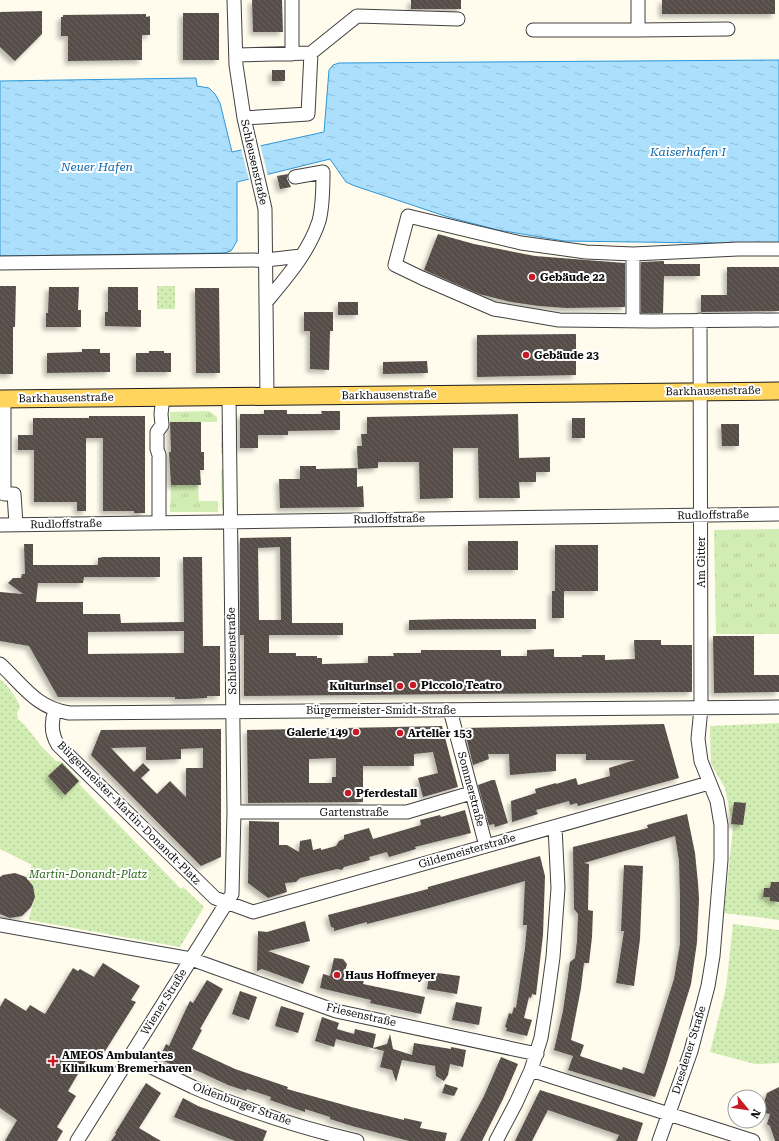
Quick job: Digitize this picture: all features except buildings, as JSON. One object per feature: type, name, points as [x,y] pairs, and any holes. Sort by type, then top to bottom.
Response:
[{"type":"main road","name":"Barkhausenstraße","points":[[2,399],[779,390]]},
{"type":"street","name":"Schleusenstraße","points":[[234,0],[236,55],[244,118],[265,209],[267,396]]},
{"type":"street","points":[[292,0],[292,54]]},
{"type":"street","points":[[638,0],[638,30]]},
{"type":"street","points":[[236,55],[311,53],[356,16],[458,18]]},
{"type":"street","points":[[533,30],[728,30]]},
{"type":"street","points":[[244,118],[308,114],[311,53]]},
{"type":"street","points":[[266,302],[301,256],[319,222],[323,196],[323,172],[295,177]]},
{"type":"street","points":[[779,249],[738,249],[633,254],[586,252],[521,243],[408,216],[395,265],[494,309],[559,320],[779,320]]},
{"type":"street","points":[[633,254],[633,321]]},
{"type":"street","points":[[0,263],[266,260],[301,256]]},
{"type":"street","name":"Am Gitter","points":[[700,320],[701,708],[698,739],[700,761],[709,783]]},
{"type":"street","name":"Schleusenstraße","points":[[227,903],[232,894],[234,812],[229,397]]},
{"type":"street","points":[[159,523],[160,455],[157,449],[158,432],[162,425],[163,398]]},
{"type":"street","points":[[2,399],[4,494],[14,494],[16,524]]},
{"type":"street","name":"Rudloffstraße","points":[[0,525],[386,518],[779,514]]},
{"type":"street","name":"Bürgermeister-Smidt-Straße","points":[[0,664],[39,701],[55,710],[69,713],[779,708]]},
{"type":"street","name":"Bürgermeister-Martin-Donandt-Platz","points":[[55,710],[52,720],[55,740],[58,745],[215,898],[227,903]]},
{"type":"street","name":"Sommerstraße","points":[[450,710],[486,846]]},
{"type":"street","name":"Gildemeisterstraße","points":[[227,903],[252,912],[709,783]]},
{"type":"street","name":"Dresdener Straße","points":[[659,1141],[691,1051],[708,986],[721,860],[721,825],[717,800],[709,783]]},
{"type":"street","name":"Gartenstraße","points":[[234,812],[407,812],[471,793]]},
{"type":"street","points":[[496,1141],[531,1070],[541,1038],[553,957],[558,888],[555,827]]},
{"type":"street","name":"Wiener Straße","points":[[77,1141],[227,903]]},
{"type":"street","points":[[0,925],[191,959]]},
{"type":"street","name":"Friesenstraße","points":[[191,959],[336,1011],[537,1054]]},
{"type":"street","name":"Oldenburger Straße","points":[[130,1057],[194,1087],[256,1111],[357,1141]]},
{"type":"street","points":[[531,1070],[752,1141]]},
{"type":"green space","points":[[157,286],[175,286],[175,309],[157,309]]},
{"type":"green space","points":[[209,411],[217,417],[217,422],[170,422],[170,412]]},
{"type":"green space","points":[[221,425],[223,425],[223,454],[221,454]]},
{"type":"green space","points":[[224,469],[225,505],[222,509],[221,470]]},
{"type":"green space","points":[[171,485],[198,485],[199,501],[218,501],[218,512],[170,512]]},
{"type":"green space","points":[[779,529],[779,634],[716,634],[714,530]]},
{"type":"green space","name":"Martin-Donandt-Platz","points":[[0,679],[12,692],[20,707],[17,713],[18,719],[24,724],[41,746],[56,761],[62,762],[81,782],[79,784],[181,889],[183,887],[204,907],[180,947],[29,920],[34,902],[34,893],[33,888],[26,877],[32,865],[0,849]]},
{"type":"green space","points":[[779,723],[779,920],[724,913],[733,828],[725,788],[711,764],[710,726]]},
{"type":"green space","points":[[733,924],[779,930],[779,1063],[755,1064],[710,1052],[726,988]]},
{"type":"water","name":"Kaiserhafen I","points":[[779,60],[779,244],[564,241],[498,230],[448,217],[355,186],[346,182],[330,159],[237,182],[237,241],[231,251],[224,253],[0,256],[0,81],[196,78],[197,86],[209,88],[215,94],[220,103],[232,152],[324,132],[329,70],[333,65],[339,63]]},
{"type":"pier","points":[[260,144],[268,176],[249,180],[241,148]]},
{"type":"place","name":"Gebäude 22","points":[[532,277]]},
{"type":"place","name":"Gebäude 23","points":[[526,355]]},
{"type":"place","name":"Piccolo Teatro","points":[[413,685]]},
{"type":"place","name":"Kulturinsel","points":[[400,686]]},
{"type":"place","name":"Galerie 149","points":[[356,732]]},
{"type":"place","name":"Artelier 153","points":[[400,733]]},
{"type":"place","name":"Pferdestall","points":[[348,793]]},
{"type":"place","name":"Haus Hoffmeyer","points":[[337,975]]},
{"type":"place","name":"AMEOS Ambulantes Klinikum Bremerhaven","points":[[53,1061]]},
{"type":"water label","name":"Neuer Hafen","points":[[97,167]]}]
